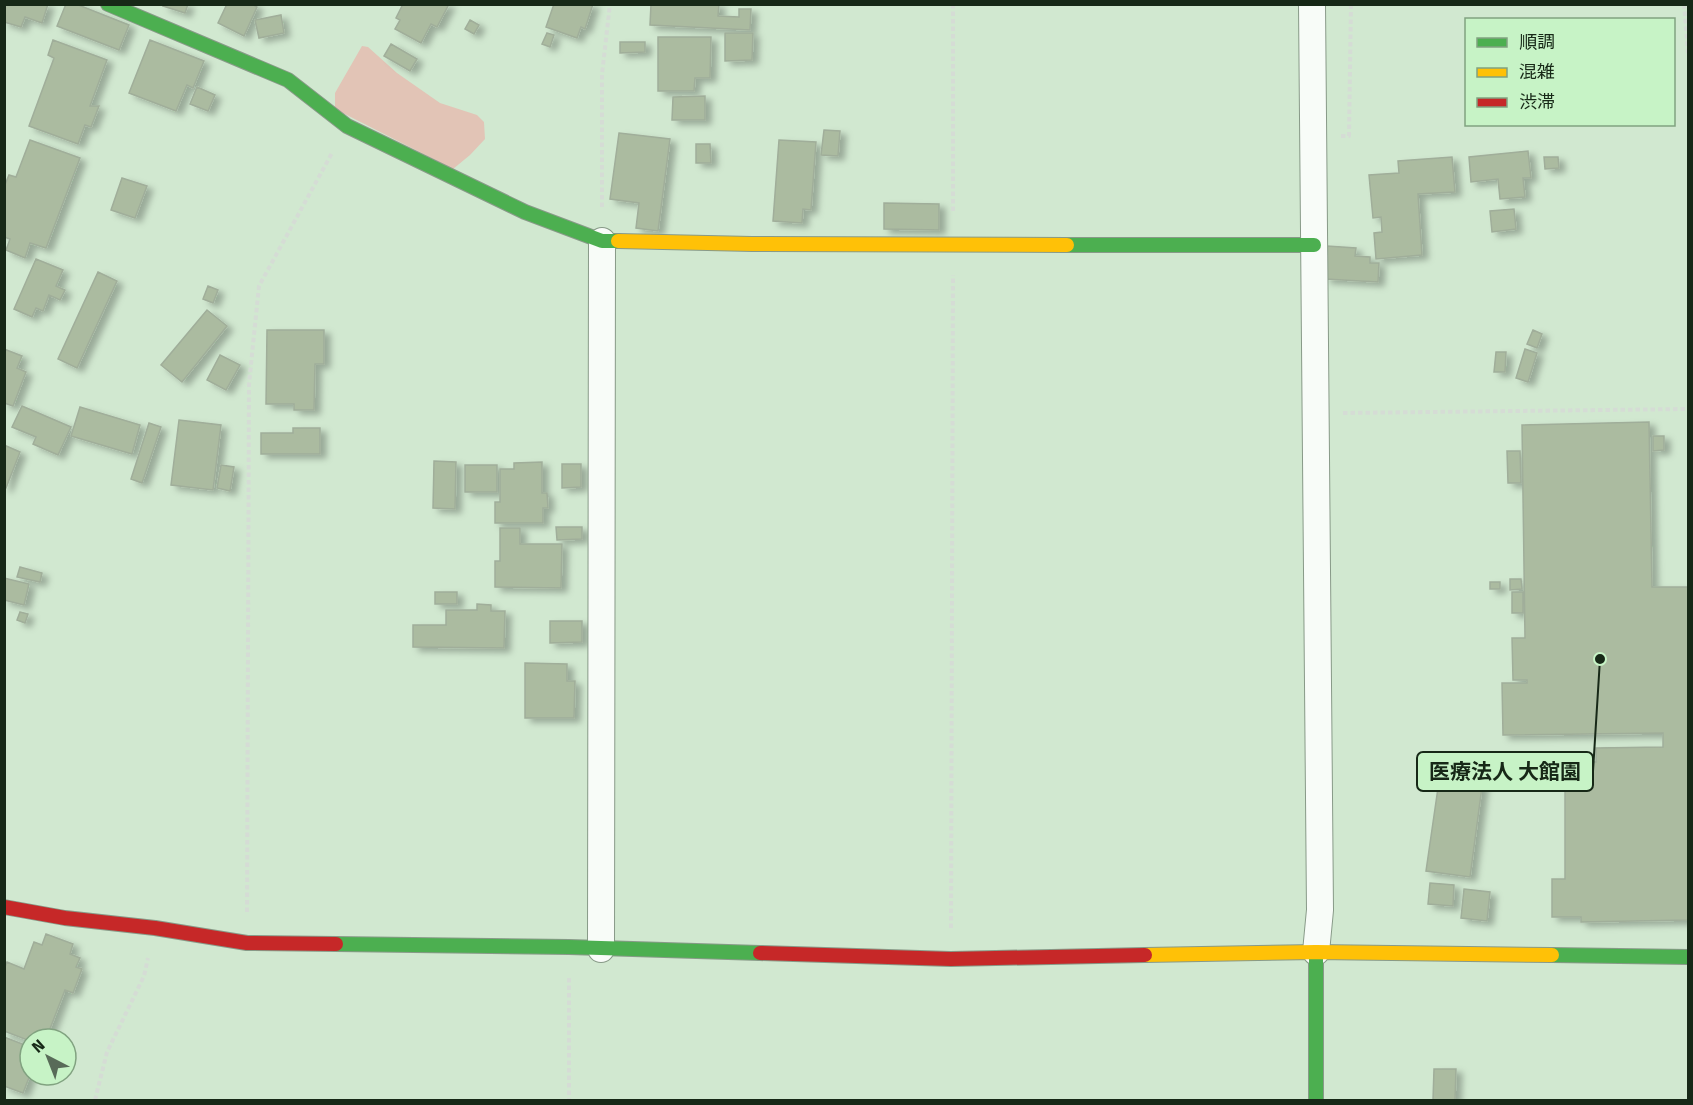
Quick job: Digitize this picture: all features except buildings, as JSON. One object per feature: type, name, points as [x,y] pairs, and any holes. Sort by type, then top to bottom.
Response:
[{"type":"street","points":[[108,4],[288,80],[346,126],[525,212],[602,241],[752,244],[1314,245]]},
{"type":"street","points":[[1312,4],[1320,898],[1316,952],[1316,1101]]},
{"type":"street","points":[[601,949],[602,241]]},
{"type":"street","points":[[4,907],[65,918],[155,928],[247,943],[569,947],[951,959],[1316,952],[1689,957]]},
{"type":"path","points":[[602,241],[602,74],[610,4]]},
{"type":"path","points":[[951,959],[953,4]]},
{"type":"path","points":[[1313,137],[1349,136],[1351,4]]},
{"type":"path","points":[[1684,4],[1689,53]]},
{"type":"path","points":[[247,943],[249,384],[260,286],[346,126]]},
{"type":"path","points":[[1315,413],[1689,409]]},
{"type":"path","points":[[95,1101],[107,1052],[144,976],[155,928]]},
{"type":"path","points":[[569,947],[569,1101]]},
{"type":"shaded area","points":[[362,46],[368,47],[397,73],[440,103],[477,115],[484,122],[485,139],[453,169],[335,109],[335,93]]},
{"type":"traffic: fast","points":[[108,4],[288,80],[347,126],[525,212],[602,241],[618,241]]},
{"type":"traffic: fast","points":[[1067,245],[1314,245]]},
{"type":"traffic: fast","points":[[336,944],[569,947],[760,953]]},
{"type":"traffic: fast","points":[[1316,952],[1316,1100]]},
{"type":"traffic: fast","points":[[1552,955],[1688,957]]},
{"type":"traffic: slow","points":[[618,241],[752,244],[1067,245]]},
{"type":"traffic: slow","points":[[1145,955],[1316,952],[1552,955]]},
{"type":"traffic: jam","points":[[4,907],[65,918],[155,928],[247,943],[336,944]]},
{"type":"traffic: jam","points":[[760,953],[951,959],[1145,955]]},
{"type":"place","name":"医療法人 大館園","points":[[1600,659]]}]
